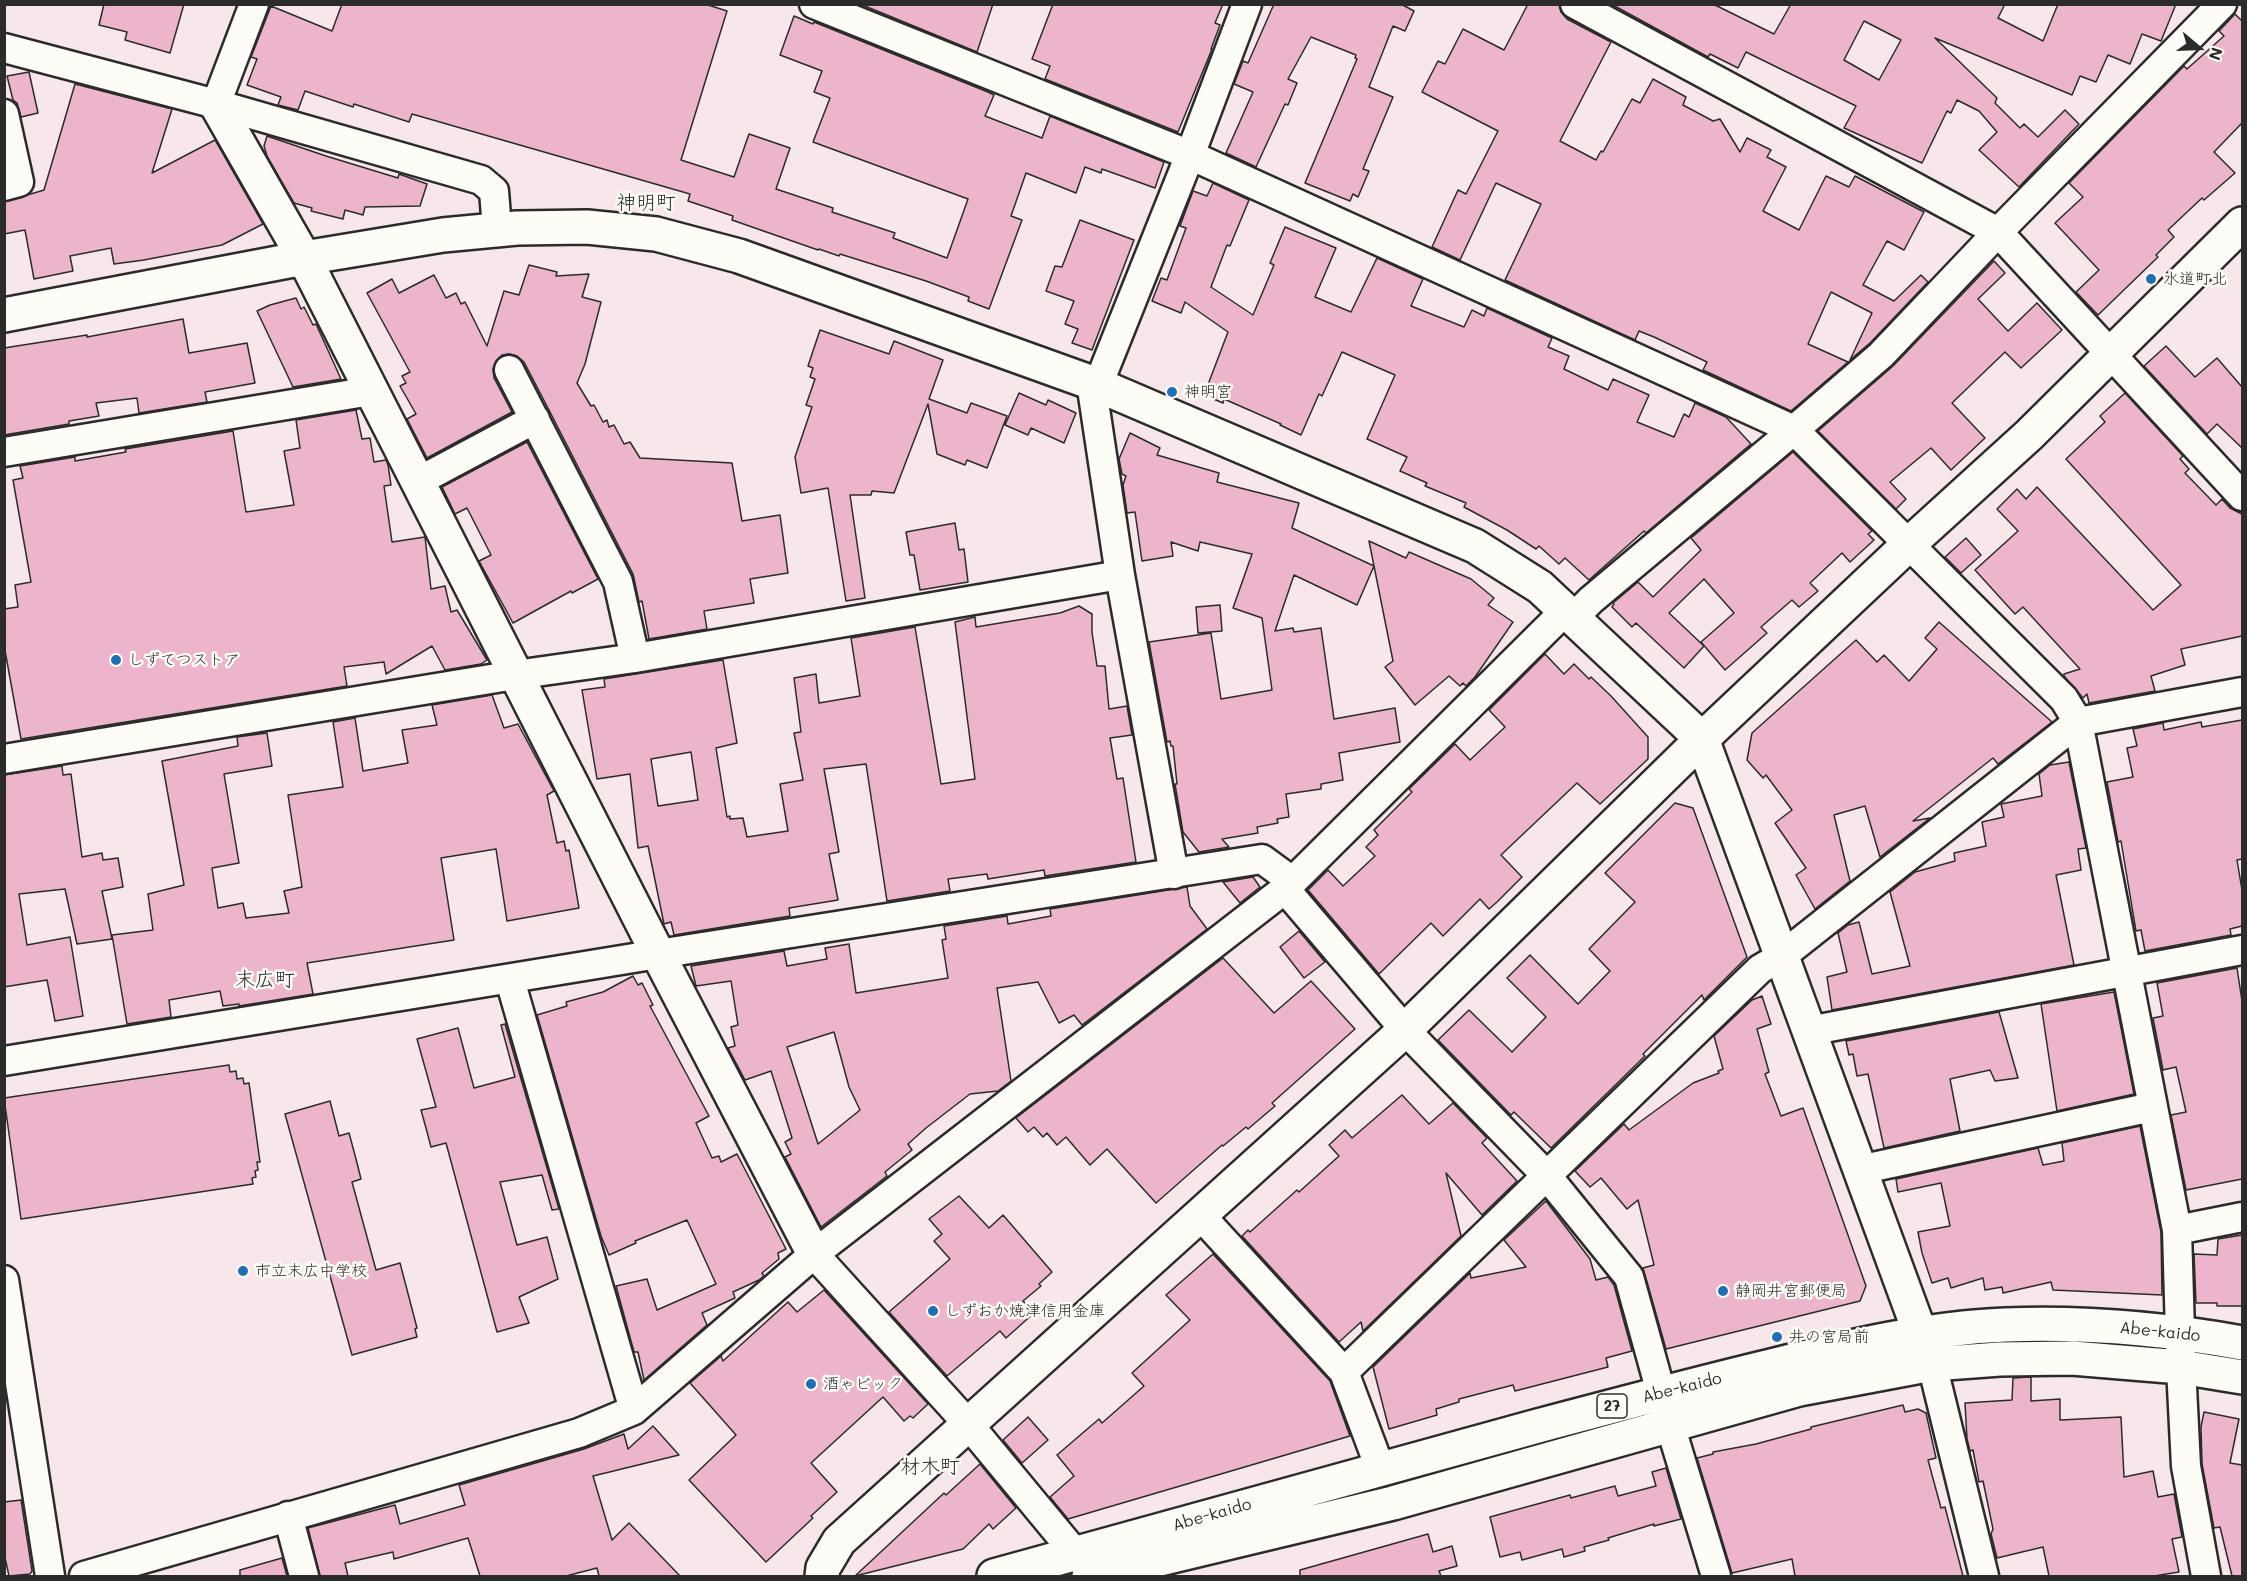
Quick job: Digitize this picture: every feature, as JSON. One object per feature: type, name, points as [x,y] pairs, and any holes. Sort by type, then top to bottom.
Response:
[{"type":"street","points":[[216,104],[254,4]]},
{"type":"street","points":[[814,4],[1190,155],[1794,430],[2064,699],[2078,722],[2177,1230],[2186,1466],[2206,1576]]},
{"type":"street","points":[[1174,874],[1120,575],[1095,383],[1190,155],[1247,4]]},
{"type":"street","points":[[1575,4],[1998,232],[2242,496]]},
{"type":"street","points":[[84,1576],[579,1433],[634,1410],[814,1254],[1289,885],[1570,614],[1600,593],[1881,355],[2222,4]]},
{"type":"street","points":[[4,48],[216,104],[481,180],[494,191],[497,230]]},
{"type":"street","points":[[216,104],[304,258],[515,675],[814,1254],[969,1425],[1089,1570]]},
{"type":"street","points":[[4,114],[19,182],[4,186]]},
{"type":"street","points":[[822,1576],[823,1568],[838,1541],[1405,1030],[1702,739],[1908,544],[2029,435],[2242,224]]},
{"type":"street","points":[[4,315],[304,258],[443,235],[497,230],[587,227],[656,234],[739,256],[1095,383],[1475,546],[1540,587],[1702,739],[1932,1364],[1984,1576]]},
{"type":"street","points":[[509,370],[618,582],[635,658]]},
{"type":"street","points":[[4,452],[371,391]]},
{"type":"street","points":[[417,482],[535,418]]},
{"type":"street","points":[[4,759],[515,675],[635,658],[1120,575]]},
{"type":"street","points":[[1344,1372],[1760,969],[1782,956],[2078,722],[2242,692]]},
{"type":"street","points":[[4,1061],[658,954],[1262,859],[1289,885],[1405,1030],[1547,1176],[1629,1276],[1670,1425],[1716,1576]]},
{"type":"street","points":[[1808,1031],[2242,950]]},
{"type":"street","points":[[510,980],[634,1410]]},
{"type":"street","points":[[1859,1170],[2152,1107]]},
{"type":"street","points":[[1200,1215],[1344,1372],[1380,1468]]},
{"type":"street","points":[[2177,1230],[2242,1217]]},
{"type":"street","points":[[4,1280],[50,1576]]},
{"type":"street","name":"Abe-kaido","points":[[1089,1570],[1380,1468],[1661,1393],[1858,1345],[1920,1334],[2005,1325],[2180,1332],[2242,1343]]},
{"type":"street","name":"Abe-kaido","points":[[994,1576],[1089,1570],[1393,1503],[1799,1389],[1932,1364],[2000,1359],[2072,1358],[2181,1367],[2242,1377]]},
{"type":"street","points":[[288,1516],[304,1576]]},
{"type":"building","points":[[104,4],[184,4],[170,53],[125,40],[127,32],[99,25]]},
{"type":"building","points":[[342,4],[705,4],[727,11],[681,160],[734,177],[749,134],[790,148],[776,189],[833,208],[832,212],[895,233],[893,238],[947,258],[968,199],[813,142],[830,98],[814,92],[822,71],[780,55],[794,16],[994,95],[985,116],[1042,138],[1050,116],[1164,162],[1155,188],[1102,169],[1101,173],[1085,167],[1076,193],[1026,173],[1011,216],[1022,220],[989,309],[968,301],[969,297],[926,281],[840,254],[839,256],[818,250],[732,220],[733,216],[688,201],[690,194],[412,114],[409,122],[305,91],[298,110],[278,105],[281,97],[247,85],[257,59],[251,57],[271,6],[332,31]]},
{"type":"building","points":[[860,4],[993,4],[977,52]]},
{"type":"building","points":[[1053,4],[1223,4],[1215,23],[1220,25],[1212,49],[1178,132],[1045,79],[1050,66],[1032,59]]},
{"type":"building","points":[[1274,4],[1401,4],[1414,11],[1405,31],[1393,26],[1369,87],[1393,97],[1363,169],[1369,171],[1358,197],[1353,194],[1350,201],[1305,183],[1357,59],[1356,55],[1311,37],[1288,79],[1297,83],[1288,105],[1285,104],[1256,167],[1226,153],[1253,92],[1234,84],[1243,61],[1248,63]]},
{"type":"building","points":[[1528,4],[1559,4],[1561,12],[1567,19],[1611,42],[1560,141],[1596,160],[1601,151],[1603,152],[1632,99],[1640,103],[1653,79],[1686,97],[1683,105],[1713,121],[1720,119],[1740,152],[1747,138],[1771,150],[1767,157],[1786,167],[1763,211],[1799,230],[1826,176],[1849,187],[1855,176],[1924,212],[1904,250],[1887,241],[1863,285],[1894,301],[1921,275],[1928,282],[1870,343],[1850,360],[1872,313],[1831,292],[1808,344],[1848,362],[1791,411],[1703,370],[1707,362],[1654,337],[1639,331],[1635,340],[1505,280],[1541,204],[1496,183],[1460,260],[1432,247],[1458,190],[1466,194],[1498,131],[1422,92],[1438,61],[1445,64],[1463,29],[1504,50]]},
{"type":"building","points":[[1611,4],[1713,4],[1774,34],[1791,4],[2005,4],[1998,18],[2043,41],[2058,4],[2176,4],[2161,41],[2142,34],[2130,64],[2108,55],[2096,82],[2080,76],[2072,95],[1935,38],[1997,98],[1995,103],[2020,128],[2024,124],[2038,137],[2065,110],[2079,124],[2019,187],[1979,150],[1997,132],[1979,111],[1957,100],[1951,113],[1947,111],[1922,163],[1844,128],[1856,106],[1746,52],[1738,68],[1710,54],[1708,57]],"holes":[[[1864,21],[1901,40],[1879,80],[1844,60]]]},
{"type":"building","points":[[2235,14],[2242,19],[2242,123],[2214,152],[2235,173],[2204,200],[2202,198],[2168,230],[2174,237],[2156,255],[2158,257],[2098,315],[2076,292],[2099,270],[2055,223],[2083,197],[2069,183],[2184,66],[2187,69],[2224,36],[2219,31]]},
{"type":"building","points":[[29,72],[38,113],[21,117],[17,103],[13,100],[7,76]]},
{"type":"building","points":[[75,84],[172,109],[152,173],[215,140],[263,224],[222,245],[144,260],[114,264],[111,248],[70,256],[73,271],[34,279],[25,230],[4,234],[4,202],[44,190]]},
{"type":"building","points":[[267,136],[398,178],[399,174],[427,184],[420,206],[365,207],[363,215],[345,210],[343,219],[311,211],[312,208],[294,203],[267,156],[264,146]]},
{"type":"building","points":[[1213,183],[1249,200],[1230,246],[1227,245],[1211,287],[1253,315],[1274,265],[1270,263],[1285,227],[1336,248],[1315,297],[1351,312],[1377,258],[1423,279],[1411,306],[1464,327],[1472,310],[1484,316],[1487,308],[1552,338],[1548,347],[1569,356],[1564,369],[1608,390],[1613,379],[1649,395],[1637,422],[1674,437],[1684,414],[1689,417],[1695,403],[1726,417],[1751,444],[1646,533],[1644,531],[1589,580],[1565,558],[1559,564],[1539,546],[1536,549],[1464,507],[1466,503],[1425,486],[1427,483],[1400,471],[1407,457],[1367,439],[1395,375],[1342,352],[1322,396],[1319,394],[1301,435],[1224,399],[1223,403],[1204,395],[1228,332],[1185,302],[1181,313],[1152,301],[1161,278],[1167,280],[1186,228],[1180,226],[1193,191],[1207,196]]},
{"type":"building","points":[[1080,220],[1134,240],[1092,350],[1072,343],[1078,329],[1065,324],[1074,301],[1046,291],[1055,266],[1062,267]]},
{"type":"building","points":[[1994,261],[2005,273],[1978,299],[2008,331],[2037,303],[2062,330],[2021,368],[2005,352],[1952,403],[1985,438],[1951,470],[1931,448],[1890,482],[1906,499],[1896,509],[1818,431],[1893,366]]},
{"type":"building","points":[[529,265],[557,272],[556,276],[589,274],[582,297],[601,302],[585,364],[577,383],[591,406],[594,405],[603,422],[607,420],[609,427],[614,425],[624,444],[630,442],[640,458],[732,463],[742,521],[780,515],[788,573],[750,579],[754,603],[704,611],[707,629],[649,639],[642,601],[639,602],[633,574],[524,362],[517,356],[502,355],[496,361],[493,369],[494,378],[512,412],[427,458],[407,419],[416,414],[400,386],[406,383],[402,376],[410,372],[367,293],[392,279],[399,293],[434,275],[446,298],[456,293],[461,304],[465,302],[487,346],[504,291],[519,295]]},
{"type":"building","points":[[296,298],[301,309],[304,307],[313,325],[316,324],[341,379],[293,387],[257,311]]},
{"type":"building","points":[[183,319],[189,353],[247,343],[255,383],[205,392],[207,402],[139,413],[137,398],[96,403],[99,416],[69,421],[69,424],[4,435],[4,348],[87,335],[87,337]]},
{"type":"building","points":[[820,330],[889,354],[894,341],[943,360],[929,399],[967,413],[971,403],[1007,416],[987,468],[967,460],[965,465],[937,454],[928,404],[894,493],[872,491],[871,495],[850,495],[865,598],[846,601],[828,488],[801,493],[795,457],[812,407],[806,405],[815,379],[810,377],[813,368],[808,366]]},
{"type":"building","points":[[2166,346],[2195,377],[2217,358],[2242,387],[2242,448],[2217,424],[2207,434],[2144,366]]},
{"type":"building","points":[[1019,393],[1046,405],[1048,400],[1076,413],[1064,443],[1031,428],[1028,435],[1005,425]]},
{"type":"building","points":[[2125,393],[2183,456],[2180,459],[2189,469],[2185,473],[2216,505],[2222,499],[2230,508],[2242,514],[2242,636],[2181,649],[2185,665],[2151,676],[2155,691],[2089,703],[2087,694],[2083,698],[2064,676],[2064,674],[2080,669],[2023,607],[2015,614],[1975,570],[2018,531],[1997,509],[2017,489],[2026,499],[2037,487],[2153,610],[2181,585],[2066,459],[2105,422],[2100,416]]},
{"type":"building","points":[[356,410],[362,439],[370,438],[374,462],[386,460],[388,465],[391,485],[384,486],[392,542],[425,537],[431,589],[445,586],[451,612],[457,610],[487,660],[481,664],[445,670],[432,646],[386,674],[384,662],[344,667],[347,686],[21,739],[4,645],[4,609],[18,607],[15,585],[31,582],[13,480],[23,478],[20,466],[75,457],[75,461],[126,452],[125,449],[233,431],[246,512],[294,505],[284,451],[300,448],[296,420]]},
{"type":"building","points":[[1130,433],[1160,448],[1157,455],[1219,473],[1217,482],[1299,503],[1292,528],[1374,566],[1357,605],[1294,575],[1275,631],[1293,628],[1294,632],[1321,628],[1334,719],[1395,708],[1400,742],[1339,753],[1343,780],[1321,784],[1321,789],[1286,794],[1289,817],[1277,819],[1278,823],[1257,827],[1258,833],[1222,839],[1229,847],[1199,852],[1183,832],[1175,784],[1177,784],[1173,746],[1170,741],[1167,742],[1149,642],[1211,633],[1221,699],[1272,690],[1262,618],[1233,608],[1252,554],[1200,542],[1198,551],[1171,542],[1173,556],[1142,561],[1135,512],[1127,513],[1123,485],[1126,476],[1122,474],[1119,459]]},
{"type":"building","points":[[527,442],[598,579],[513,623],[479,561],[491,555],[467,508],[455,514],[442,487]]},
{"type":"building","points":[[1793,452],[1872,531],[1868,534],[1874,540],[1850,562],[1842,553],[1810,583],[1818,591],[1799,607],[1792,600],[1761,627],[1767,633],[1725,670],[1701,642],[1734,613],[1704,579],[1669,613],[1704,646],[1684,668],[1636,623],[1632,627],[1612,607],[1613,603],[1638,582],[1653,597],[1701,550],[1691,538]]},
{"type":"building","points":[[955,523],[959,550],[964,549],[968,582],[920,590],[914,555],[910,555],[906,532]]},
{"type":"building","points":[[1966,538],[1981,555],[1961,573],[1945,557]]},
{"type":"building","points":[[1369,541],[1406,558],[1409,552],[1471,579],[1494,598],[1488,605],[1513,622],[1475,677],[1466,686],[1463,683],[1460,686],[1449,676],[1415,705],[1385,667],[1393,661]]},
{"type":"building","points":[[1220,605],[1222,631],[1198,633],[1196,607]]},
{"type":"building","points":[[1079,606],[1092,614],[1097,666],[1105,666],[1109,709],[1127,706],[1132,735],[1110,738],[1117,779],[1123,778],[1136,862],[1045,876],[1044,870],[988,879],[987,874],[948,879],[950,891],[887,901],[866,764],[824,769],[839,852],[829,854],[838,900],[789,908],[790,916],[674,935],[671,922],[664,924],[648,846],[638,848],[630,774],[597,779],[582,690],[605,687],[604,679],[723,660],[737,743],[716,748],[727,817],[730,816],[730,819],[743,818],[747,837],[788,831],[780,784],[803,780],[794,733],[801,732],[794,678],[816,674],[819,703],[860,696],[851,638],[915,627],[941,784],[975,779],[955,622],[975,617],[976,627],[1060,613]],"holes":[[[691,752],[698,800],[658,806],[651,759]]]},
{"type":"building","points":[[1939,622],[2052,722],[1998,764],[1993,758],[1913,821],[1930,818],[1880,857],[1865,806],[1834,815],[1850,881],[1815,909],[1796,875],[1806,868],[1775,823],[1792,810],[1766,775],[1763,778],[1747,760],[1752,733],[1856,640],[1877,662],[1884,655],[1909,681],[1937,649],[1925,638]]},
{"type":"building","points":[[1545,654],[1564,674],[1574,664],[1611,696],[1648,737],[1648,759],[1600,804],[1577,783],[1501,855],[1522,877],[1497,902],[1489,909],[1480,899],[1443,936],[1431,923],[1379,974],[1308,890],[1328,870],[1343,886],[1375,856],[1366,847],[1378,835],[1374,830],[1412,792],[1409,789],[1455,744],[1470,760],[1505,727],[1489,710]]},
{"type":"building","points":[[492,695],[504,728],[518,724],[554,791],[547,795],[557,843],[564,841],[566,851],[569,850],[579,908],[507,921],[496,849],[441,858],[454,940],[307,963],[313,994],[239,1006],[239,1004],[223,1006],[220,991],[169,1000],[171,1017],[127,1024],[112,935],[153,930],[148,894],[184,885],[162,761],[238,746],[237,737],[267,733],[272,766],[224,774],[239,863],[212,868],[218,908],[243,903],[246,918],[289,913],[284,891],[302,887],[288,795],[343,787],[333,722],[355,718],[363,771],[408,763],[402,730],[437,725],[432,705]]},
{"type":"building","points":[[2242,720],[2242,859],[2237,860],[2242,890],[2242,926],[2230,929],[2231,935],[2145,951],[2141,930],[2136,931],[2121,841],[2118,842],[2107,782],[2133,777],[2127,748],[2137,746],[2133,729],[2163,723],[2164,730],[2201,722],[2202,727]]},
{"type":"building","points":[[2069,762],[2086,848],[2078,849],[2081,870],[2056,875],[2074,965],[1832,1010],[1827,977],[1847,972],[1838,933],[1848,925],[1859,922],[1872,974],[1910,966],[1890,892],[1915,872],[1955,861],[1954,853],[1986,846],[1982,822],[2004,817],[2001,804],[2042,796],[2039,774],[2050,765]]},
{"type":"building","points":[[62,766],[63,775],[71,774],[82,857],[102,853],[103,860],[118,858],[123,887],[102,891],[112,939],[77,944],[65,889],[19,894],[27,945],[70,937],[83,1016],[55,1021],[47,980],[4,987],[4,775]]},
{"type":"building","points":[[1675,803],[1693,808],[1747,957],[1704,1000],[1702,995],[1643,1054],[1645,1056],[1551,1148],[1514,1112],[1511,1115],[1438,1040],[1469,1010],[1512,1052],[1546,1017],[1507,978],[1530,955],[1578,1004],[1610,971],[1589,949],[1635,902],[1605,873]]},
{"type":"building","points":[[1253,877],[1260,887],[1240,903],[1223,882]]},
{"type":"building","points":[[1187,887],[1190,906],[1207,929],[1082,1025],[1074,1015],[1059,1023],[1038,982],[997,988],[1011,1081],[998,1091],[970,1094],[908,1144],[912,1150],[885,1172],[887,1176],[821,1227],[785,1157],[791,1154],[785,1142],[792,1138],[771,1071],[745,1080],[728,1048],[735,1046],[731,1027],[738,1025],[731,981],[696,986],[691,966],[784,951],[787,966],[827,959],[825,948],[849,944],[856,993],[948,978],[942,940],[946,939],[944,926],[1007,916],[1008,924],[1051,916],[1050,909]],"holes":[[[834,1032],[849,1087],[860,1110],[818,1144],[787,1047]]]},
{"type":"building","points":[[1299,931],[1325,962],[1304,978],[1280,947]]},
{"type":"building","points":[[1223,958],[1274,1013],[1311,981],[1355,1029],[1272,1103],[1275,1106],[1248,1129],[1246,1127],[1222,1145],[1156,1203],[1107,1149],[1090,1165],[1066,1137],[1057,1145],[1047,1133],[1043,1137],[1034,1127],[1028,1132],[1016,1118]]},
{"type":"building","points":[[2237,968],[2242,1001],[2242,1179],[2186,1190],[2171,1115],[2186,1112],[2176,1067],[2163,1070],[2153,1018],[2163,1016],[2157,983]]},
{"type":"building","points":[[633,976],[638,985],[642,983],[653,1005],[650,1006],[709,1116],[696,1123],[712,1158],[719,1156],[721,1162],[737,1154],[786,1249],[778,1253],[779,1259],[762,1273],[764,1276],[759,1280],[733,1292],[735,1298],[702,1313],[707,1325],[644,1380],[638,1352],[634,1352],[616,1286],[647,1279],[657,1310],[716,1284],[687,1220],[635,1241],[636,1243],[609,1255],[601,1236],[537,1015],[567,1006],[566,1002],[603,992]]},
{"type":"building","points":[[2114,992],[2134,1094],[2057,1111],[2041,1004]]},
{"type":"building","points":[[1762,996],[1771,1024],[1757,1029],[1769,1072],[1765,1074],[1781,1116],[1803,1108],[1866,1286],[1860,1301],[1666,1349],[1643,1268],[1654,1265],[1638,1200],[1627,1209],[1601,1178],[1590,1187],[1575,1171],[1624,1124],[1629,1130],[1693,1083],[1719,1073],[1718,1071],[1723,1069],[1714,1036],[1752,1000]]},
{"type":"building","points":[[1999,1012],[2018,1078],[1995,1081],[1990,1070],[1950,1079],[1960,1131],[1884,1148],[1868,1074],[1857,1076],[1853,1054],[1849,1055],[1846,1041]]},
{"type":"building","points":[[505,1024],[559,1209],[552,1210],[542,1175],[500,1182],[517,1245],[547,1237],[558,1279],[519,1297],[529,1323],[497,1332],[446,1143],[431,1147],[421,1110],[436,1107],[417,1039],[458,1028],[474,1088],[515,1077],[501,1025]]},
{"type":"building","points":[[229,1065],[230,1072],[236,1071],[237,1079],[243,1078],[244,1084],[249,1083],[260,1162],[257,1162],[258,1170],[255,1171],[256,1177],[252,1178],[253,1184],[21,1219],[4,1098]]},
{"type":"building","points":[[1402,1095],[1429,1124],[1453,1103],[1487,1138],[1482,1143],[1517,1181],[1482,1215],[1446,1173],[1461,1236],[1363,1331],[1361,1322],[1339,1342],[1242,1236],[1248,1230],[1250,1232],[1297,1190],[1299,1192],[1339,1156],[1329,1145],[1345,1130],[1352,1138]]},
{"type":"building","points":[[330,1101],[339,1136],[349,1133],[361,1179],[352,1182],[376,1270],[400,1263],[417,1328],[415,1329],[417,1337],[352,1355],[285,1114]]},
{"type":"building","points":[[2140,1126],[2161,1232],[2162,1295],[2053,1290],[2051,1282],[2003,1293],[2002,1287],[1985,1290],[1983,1278],[1951,1288],[1948,1278],[1932,1283],[1918,1232],[1950,1226],[1941,1183],[1898,1192],[1896,1179],[2038,1148],[2043,1165],[2064,1161],[2062,1143]]},
{"type":"building","points":[[959,1196],[989,1228],[1003,1215],[1052,1272],[1039,1284],[1041,1286],[1023,1301],[1034,1313],[1006,1338],[1000,1331],[947,1376],[889,1312],[950,1259],[934,1241],[942,1234],[929,1219]]},
{"type":"building","points":[[1546,1201],[1590,1259],[1596,1280],[1608,1277],[1614,1285],[1632,1351],[1606,1358],[1608,1367],[1515,1391],[1513,1385],[1459,1399],[1459,1402],[1436,1409],[1437,1415],[1389,1429],[1373,1367],[1470,1273],[1471,1278],[1526,1267],[1504,1240]]},
{"type":"building","points":[[2242,1235],[2242,1306],[2196,1303],[2194,1254],[2217,1255],[2218,1239]]},
{"type":"building","points":[[1213,1254],[1330,1381],[1350,1436],[1068,1519],[1050,1497],[1074,1476],[1057,1455],[1099,1419],[1102,1423],[1144,1386],[1132,1373],[1190,1320],[1166,1295]]},
{"type":"building","points":[[824,1290],[928,1404],[913,1418],[910,1416],[904,1421],[883,1397],[811,1463],[837,1492],[766,1562],[689,1480],[736,1435],[690,1383],[721,1356],[723,1361],[788,1302],[797,1312]]},
{"type":"building","points":[[2031,1377],[2031,1401],[2060,1399],[2060,1420],[2121,1417],[2124,1477],[2153,1471],[2158,1497],[2174,1494],[2182,1537],[2172,1539],[2179,1572],[2154,1576],[2049,1576],[2043,1547],[1997,1558],[1983,1481],[1979,1482],[1973,1450],[1970,1451],[1967,1439],[1965,1403],[2012,1400],[2013,1378]]},
{"type":"building","points":[[1903,1405],[1905,1412],[1918,1409],[1926,1413],[1936,1458],[1928,1460],[1941,1508],[1945,1507],[1963,1576],[1795,1576],[1792,1559],[1732,1573],[1697,1458],[1713,1454],[1713,1452],[1756,1444],[1811,1429],[1811,1427]]},
{"type":"building","points":[[2204,1412],[2239,1419],[2230,1463],[2242,1465],[2242,1576],[2232,1576],[2220,1527],[2214,1528],[2202,1464],[2201,1427]]},
{"type":"building","points":[[1028,1417],[1048,1440],[1022,1463],[1003,1440]]},
{"type":"building","points":[[653,1426],[679,1455],[593,1476],[612,1540],[629,1523],[680,1576],[599,1576],[597,1568],[566,1576],[480,1576],[468,1538],[394,1559],[393,1552],[345,1563],[348,1576],[320,1576],[308,1528],[395,1505],[400,1524],[465,1505],[459,1485],[584,1449],[624,1434],[628,1449]]},
{"type":"building","points":[[980,1464],[1016,1508],[993,1529],[989,1524],[963,1549],[855,1576],[944,1493],[946,1495]]},
{"type":"building","points":[[1666,1468],[1681,1519],[1654,1526],[1654,1524],[1608,1538],[1609,1540],[1584,1547],[1585,1551],[1564,1557],[1562,1549],[1522,1560],[1520,1552],[1500,1557],[1490,1517],[1570,1495],[1571,1498],[1615,1486],[1618,1496],[1656,1486],[1652,1472]]},
{"type":"building","points":[[21,1500],[32,1571],[30,1574],[9,1576],[4,1553],[4,1502]]},
{"type":"building","points":[[1428,1534],[1433,1552],[1452,1546],[1457,1566],[1439,1571],[1441,1576],[1300,1576],[1300,1570]]},
{"type":"building","points":[[282,1558],[287,1576],[240,1576],[240,1570]]},
{"type":"place","name":"水道町北","points":[[2151,279]]},
{"type":"place","name":"神明宮","points":[[1172,392]]},
{"type":"place","name":"しずてつストア","points":[[116,660]]},
{"type":"place","name":"市立末広中学校","points":[[243,1271]]},
{"type":"place","name":"静岡井宮郵便局","points":[[1723,1291]]},
{"type":"place","name":"しずおか焼津信用金庫","points":[[933,1311]]},
{"type":"place","name":"井の宮局前","points":[[1777,1337]]},
{"type":"place","name":"酒ゃビック","points":[[811,1384]]},
{"type":"district","name":"神明町","points":[[646,203]]},
{"type":"district","name":"末広町","points":[[265,980]]},
{"type":"district","name":"材木町","points":[[930,1467]]}]
